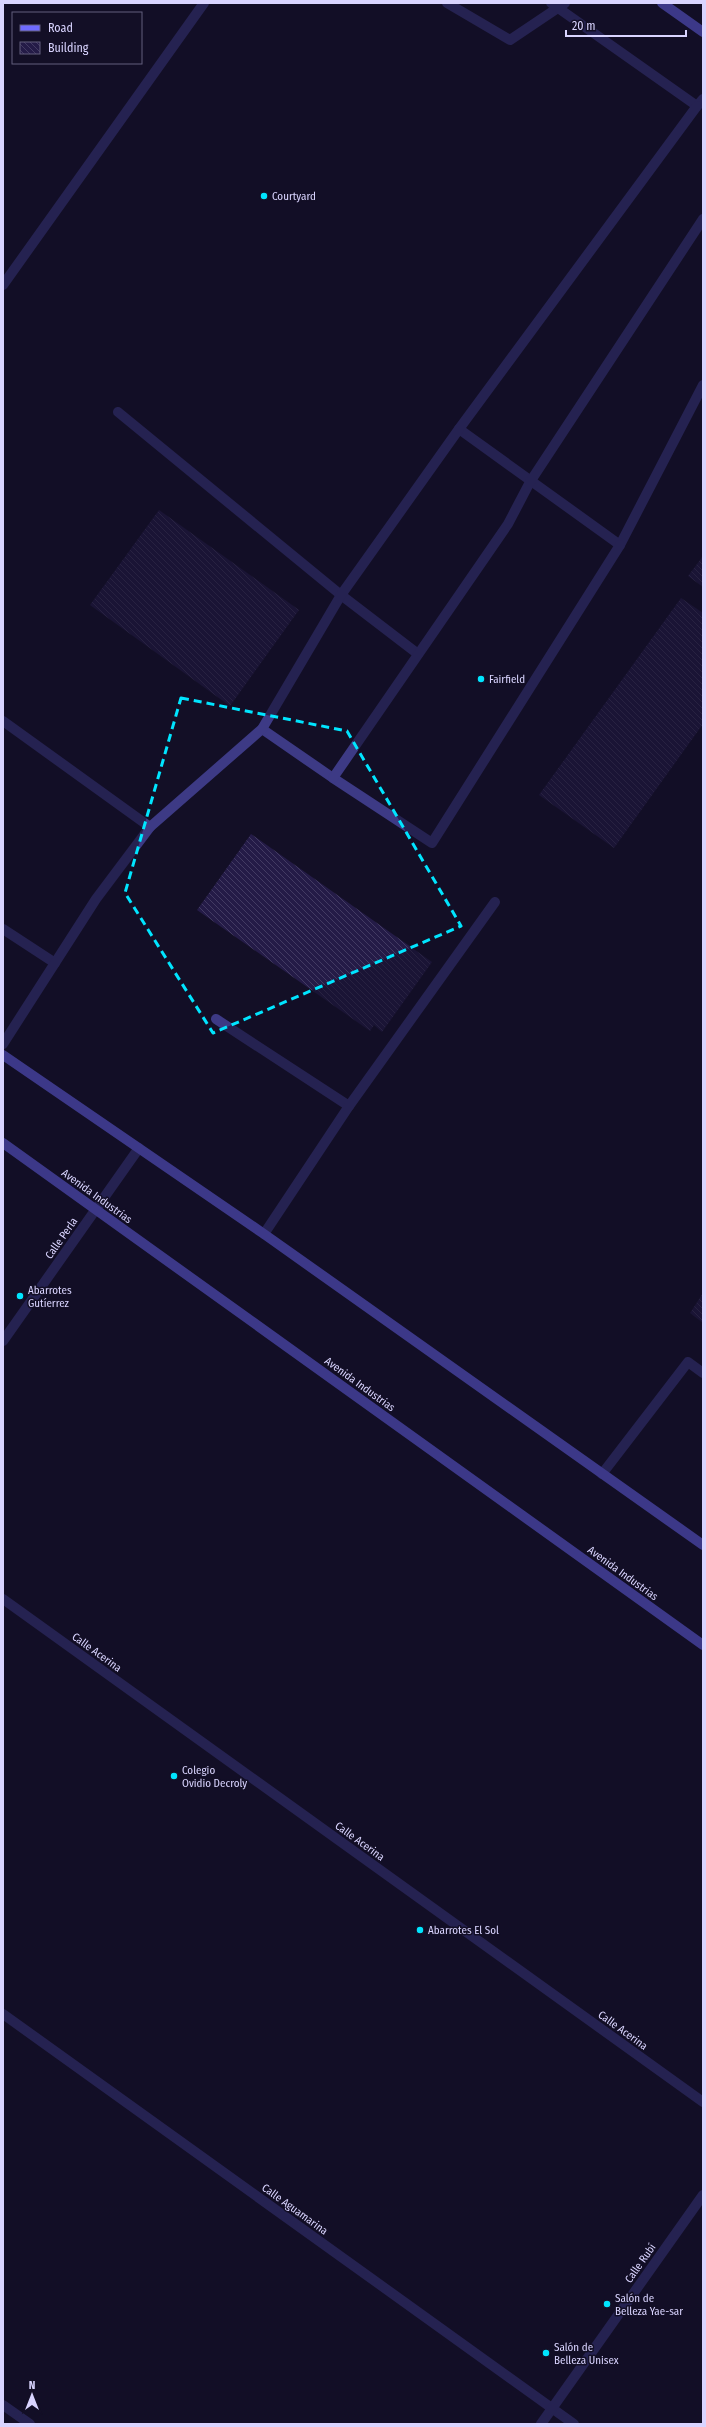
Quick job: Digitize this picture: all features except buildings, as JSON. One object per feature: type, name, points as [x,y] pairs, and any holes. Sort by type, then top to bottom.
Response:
[{"type":"main road","points":[[662,3],[703,32]]},
{"type":"main road","points":[[3,1055],[264,1234],[703,1545]]},
{"type":"main road","name":"Avenida Industrias","points":[[3,1143],[703,1645]]},
{"type":"street","points":[[3,285],[204,3]]},
{"type":"street","points":[[3,1044],[96,899],[150,827],[262,729],[341,595],[459,429],[700,103],[558,4],[510,40],[447,3]]},
{"type":"street","points":[[333,778],[508,524],[530,482],[703,219]]},
{"type":"street","points":[[262,729],[432,843],[620,545],[703,385]]},
{"type":"street","points":[[118,412],[341,595],[418,654]]},
{"type":"street","points":[[459,429],[530,482],[620,545]]},
{"type":"street","points":[[3,721],[150,827]]},
{"type":"street","points":[[264,1234],[349,1106],[495,902]]},
{"type":"street","points":[[3,929],[55,963]]},
{"type":"street","points":[[216,1019],[349,1106]]},
{"type":"street","name":"Calle Perla","points":[[3,1341],[139,1148]]},
{"type":"street","points":[[602,1474],[688,1362],[703,1373]]},
{"type":"street","name":"Calle Acerina","points":[[3,1599],[703,2102]]},
{"type":"street","name":"Calle Aguamarina","points":[[3,2014],[574,2424]]},
{"type":"street","name":"Calle Rubí","points":[[541,2424],[703,2195]]},
{"type":"street","points":[[3,2405],[30,2424]]},
{"type":"highlighted area","points":[[181,698],[347,731],[461,926],[213,1033],[125,893]]},
{"type":"place","name":"Courtyard","points":[[264,196]]},
{"type":"place","name":"Fairfield","points":[[481,679]]},
{"type":"place","name":"Abarrotes Gutíerrez","points":[[20,1296]]},
{"type":"place","name":"Colegio Ovidio Decroly","points":[[174,1776]]},
{"type":"place","name":"Abarrotes El Sol","points":[[420,1930]]},
{"type":"place","name":"Salón de Belleza Yae-sar","points":[[607,2304]]},
{"type":"place","name":"Salón de Belleza Unisex","points":[[546,2353]]}]
